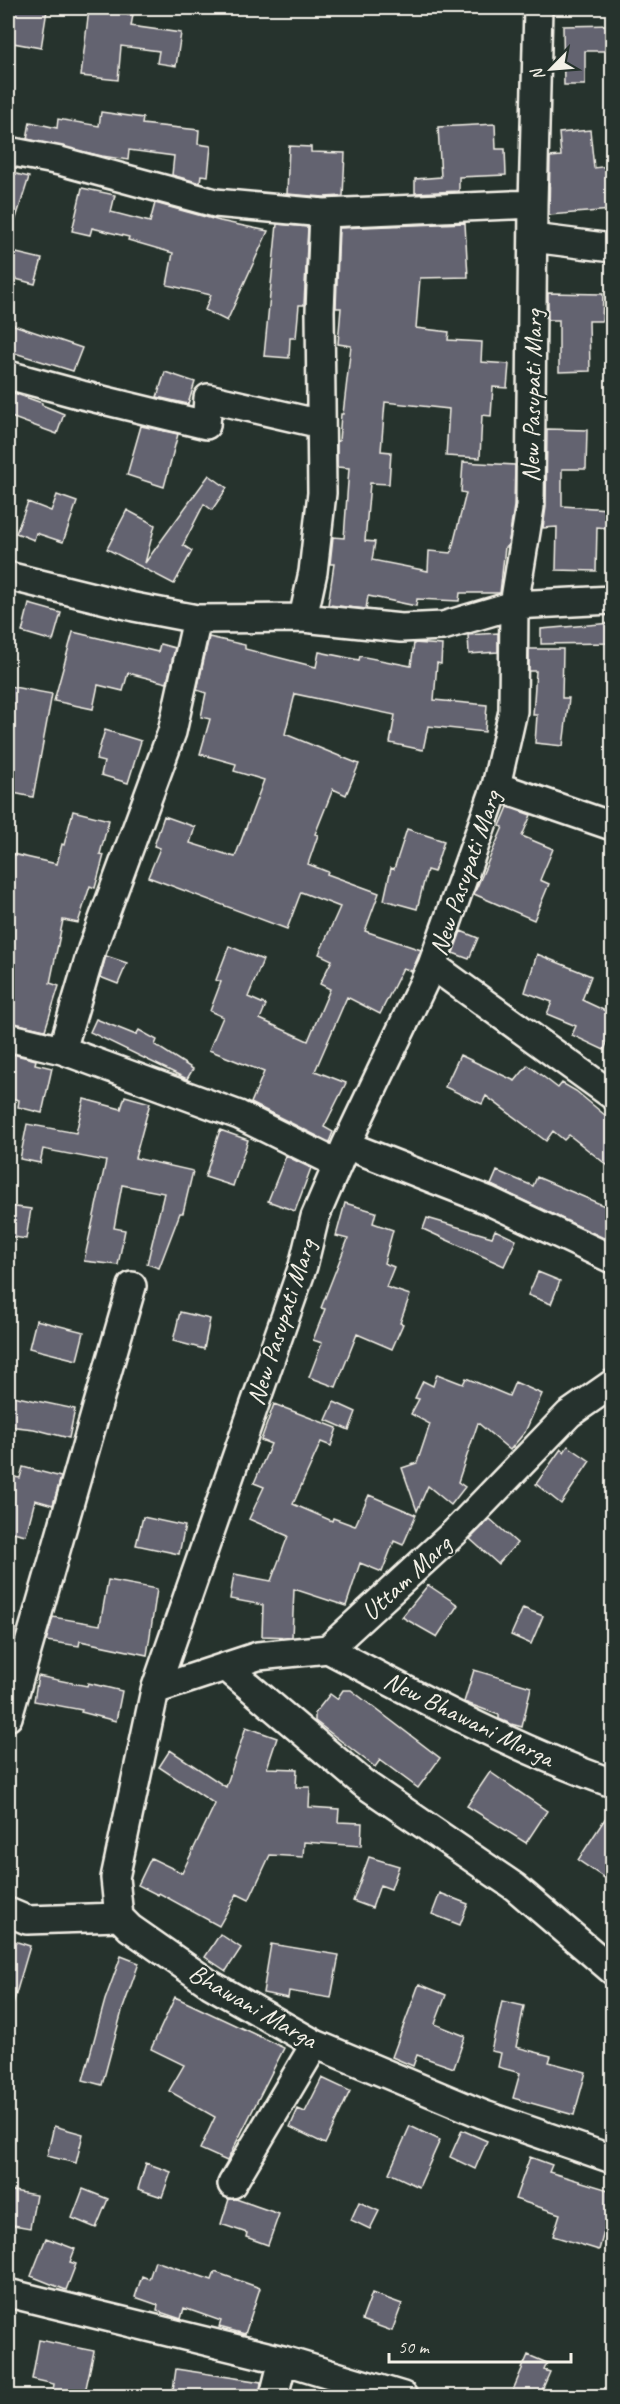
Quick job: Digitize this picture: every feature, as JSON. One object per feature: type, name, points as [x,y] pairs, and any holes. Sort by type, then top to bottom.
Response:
[{"type":"street","name":"New Pasupati Marg","points":[[155,1690],[303,1266],[315,1217],[432,965],[496,786],[513,711],[514,605],[530,507],[533,204],[538,8]]},
{"type":"street","points":[[8,151],[60,161],[215,203],[324,213],[533,204]]},
{"type":"street","points":[[303,618],[313,572],[322,493],[320,311],[324,213]]},
{"type":"street","points":[[533,238],[612,248]]},
{"type":"street","points":[[8,375],[82,396],[206,425],[208,398],[321,424]]},
{"type":"street","points":[[8,576],[134,607],[197,619],[303,618],[411,628],[443,626],[514,605],[612,600]]},
{"type":"street","points":[[62,1050],[92,949],[172,732],[197,619]]},
{"type":"street","points":[[496,786],[612,826]]},
{"type":"street","points":[[432,965],[612,1095]]},
{"type":"street","points":[[8,1037],[62,1050],[239,1114],[342,1155],[487,1200],[612,1259]]},
{"type":"street","points":[[8,1717],[132,1286]]},
{"type":"street","name":"Uttam Marg","points":[[328,1649],[455,1532],[569,1414],[612,1384]]},
{"type":"street","points":[[8,1912],[27,1920],[119,1917],[115,1878],[155,1690],[258,1656],[328,1649]]},
{"type":"street","name":"New Bhawani Marga","points":[[328,1649],[471,1724],[612,1783]]},
{"type":"street","points":[[226,1667],[363,1783],[515,1887],[612,1970]]},
{"type":"street","name":"Bhawani Marga","points":[[119,1917],[130,1928],[210,1984],[315,2044],[482,2114],[612,2159]]},
{"type":"street","points":[[232,2184],[315,2044]]},
{"type":"street","points":[[8,2293],[283,2360],[403,2397]]},
{"type":"street","points":[[274,2397],[283,2360]]},
{"type":"building","points":[[8,8],[47,10],[41,48],[8,42]]},
{"type":"building","points":[[89,9],[133,15],[131,26],[181,33],[176,66],[157,63],[159,51],[121,46],[118,80],[81,76]]},
{"type":"building","points":[[612,25],[612,51],[585,51],[585,85],[564,85],[563,26]]},
{"type":"building","points":[[101,112],[143,118],[142,124],[199,130],[198,144],[211,146],[208,176],[201,175],[200,183],[172,175],[174,156],[129,150],[128,160],[27,139],[30,122],[57,128],[58,119],[99,126]]},
{"type":"building","points":[[495,124],[496,149],[505,149],[506,175],[459,177],[459,191],[415,193],[415,179],[441,177],[438,127]]},
{"type":"building","points":[[590,130],[594,168],[609,166],[612,210],[549,215],[550,157],[561,156],[559,133]]},
{"type":"building","points":[[289,146],[311,147],[311,152],[345,153],[343,196],[287,194]]},
{"type":"building","points":[[8,172],[29,177],[12,231],[8,230]]},
{"type":"building","points":[[82,188],[115,195],[111,212],[150,222],[155,203],[220,221],[268,231],[227,321],[205,310],[211,295],[167,285],[173,253],[128,240],[129,237],[92,228],[90,235],[72,231]]},
{"type":"building","points":[[465,223],[468,277],[420,278],[416,328],[449,332],[448,340],[482,342],[481,362],[509,364],[507,388],[493,387],[491,416],[482,415],[480,458],[446,456],[449,409],[385,402],[381,451],[391,452],[389,484],[370,483],[365,541],[375,542],[372,560],[428,571],[429,551],[451,553],[466,493],[461,492],[463,462],[515,465],[514,506],[508,547],[505,547],[500,593],[460,593],[459,601],[417,599],[416,606],[368,596],[366,609],[328,605],[334,564],[330,564],[333,537],[344,538],[349,468],[337,467],[337,441],[339,441],[341,414],[343,414],[351,346],[338,344],[341,308],[336,308],[339,228]]},
{"type":"building","points":[[277,224],[308,227],[304,305],[299,305],[296,338],[290,338],[289,358],[264,356]]},
{"type":"building","points":[[8,251],[42,259],[35,284],[8,277]]},
{"type":"building","points":[[548,293],[603,294],[602,321],[589,321],[590,371],[559,372],[559,320],[548,320]]},
{"type":"building","points":[[8,323],[82,348],[73,371],[8,351]]},
{"type":"building","points":[[165,372],[195,382],[188,404],[157,397]]},
{"type":"building","points":[[8,391],[42,403],[64,414],[57,434],[8,416]]},
{"type":"building","points":[[141,426],[178,434],[164,487],[127,475]]},
{"type":"building","points":[[547,429],[587,430],[586,469],[562,469],[562,506],[609,509],[607,528],[597,527],[596,571],[556,570],[557,527],[543,528],[546,507]]},
{"type":"building","points":[[209,475],[227,488],[212,510],[204,504],[183,545],[192,551],[174,584],[107,549],[127,510],[155,525],[145,563]]},
{"type":"building","points":[[57,495],[77,502],[63,542],[36,533],[34,540],[16,533],[28,502],[51,511]]},
{"type":"building","points":[[29,604],[61,613],[53,641],[22,632]]},
{"type":"building","points":[[612,623],[612,643],[541,644],[541,629]]},
{"type":"building","points":[[73,632],[158,652],[160,644],[175,648],[167,683],[128,673],[123,691],[98,685],[93,709],[54,701]]},
{"type":"building","points":[[498,633],[498,652],[469,654],[468,635]]},
{"type":"building","points":[[209,637],[245,645],[245,649],[316,667],[319,652],[359,660],[360,656],[411,666],[414,643],[442,645],[441,664],[437,663],[434,700],[487,705],[485,732],[428,726],[423,750],[390,743],[395,715],[295,694],[285,734],[359,764],[346,795],[333,789],[315,834],[318,835],[308,864],[328,872],[327,874],[379,893],[365,931],[421,950],[412,971],[403,968],[380,1014],[347,997],[315,1071],[346,1083],[324,1127],[333,1132],[329,1142],[251,1103],[264,1072],[209,1050],[223,1017],[210,1011],[221,982],[216,980],[229,946],[263,960],[248,997],[266,1005],[260,1019],[308,1041],[330,989],[320,984],[332,960],[319,954],[340,907],[301,892],[287,929],[148,877],[160,848],[154,846],[164,816],[195,827],[190,843],[235,857],[264,780],[234,771],[236,764],[200,754],[210,719],[201,717],[206,693],[197,690]]},
{"type":"building","points":[[529,649],[563,649],[562,698],[569,698],[563,746],[535,743],[537,715],[533,715],[536,671],[529,671]]},
{"type":"building","points":[[8,686],[52,694],[33,797],[8,792]]},
{"type":"building","points":[[105,730],[141,741],[128,783],[101,775],[104,762],[96,760]]},
{"type":"building","points":[[508,807],[531,815],[522,836],[553,849],[540,880],[549,884],[534,920],[474,894],[503,827],[500,826]]},
{"type":"building","points":[[73,811],[109,820],[100,854],[104,855],[95,888],[90,886],[78,923],[63,920],[50,983],[59,986],[45,1030],[8,1022],[8,853],[57,864]]},
{"type":"building","points":[[407,829],[444,841],[434,872],[427,870],[417,909],[384,900],[391,868],[394,869]]},
{"type":"building","points":[[461,931],[478,938],[469,959],[453,953]]},
{"type":"building","points":[[537,954],[591,976],[582,1000],[612,1014],[612,1031],[604,1050],[572,1035],[576,1026],[547,1014],[552,1002],[525,992]]},
{"type":"building","points":[[106,956],[127,963],[118,984],[100,977]]},
{"type":"building","points":[[96,1019],[136,1035],[139,1030],[157,1040],[155,1045],[193,1069],[187,1079],[90,1032]]},
{"type":"building","points":[[8,1053],[36,1060],[35,1064],[52,1068],[42,1113],[18,1107],[19,1100],[8,1097]]},
{"type":"building","points":[[460,1055],[515,1081],[528,1065],[558,1088],[562,1083],[576,1091],[612,1121],[612,1169],[569,1135],[564,1140],[553,1131],[546,1141],[486,1096],[482,1104],[445,1087]]},
{"type":"building","points":[[125,1096],[150,1103],[135,1158],[193,1171],[183,1213],[180,1213],[159,1268],[147,1264],[164,1193],[122,1185],[114,1228],[125,1230],[118,1265],[84,1261],[106,1161],[43,1149],[40,1163],[20,1159],[27,1124],[76,1133],[84,1099],[121,1109]]},
{"type":"building","points":[[220,1130],[248,1140],[233,1186],[205,1177]]},
{"type":"building","points":[[286,1156],[311,1168],[295,1211],[268,1201]]},
{"type":"building","points":[[497,1171],[533,1186],[537,1177],[612,1209],[612,1242],[491,1185]]},
{"type":"building","points":[[345,1203],[376,1212],[373,1223],[393,1230],[384,1263],[394,1267],[386,1287],[410,1295],[400,1323],[403,1324],[392,1349],[357,1334],[336,1387],[309,1377],[322,1343],[313,1340],[325,1309],[321,1308],[348,1239],[336,1236]]},
{"type":"building","points":[[8,1206],[31,1209],[26,1239],[8,1236]]},
{"type":"building","points":[[427,1218],[492,1237],[495,1230],[516,1240],[504,1266],[423,1229]]},
{"type":"building","points":[[538,1272],[560,1281],[551,1304],[528,1295]]},
{"type":"building","points":[[180,1312],[210,1319],[204,1349],[173,1341]]},
{"type":"building","points":[[36,1320],[84,1332],[77,1360],[29,1348]]},
{"type":"building","points":[[437,1374],[463,1384],[466,1378],[509,1396],[515,1382],[542,1394],[525,1432],[510,1450],[478,1423],[458,1482],[465,1487],[451,1505],[428,1486],[417,1511],[402,1468],[417,1463],[430,1424],[411,1414],[419,1399],[415,1398],[423,1381],[433,1386]]},
{"type":"building","points":[[8,1395],[75,1409],[69,1438],[34,1429],[8,1426]]},
{"type":"building","points":[[334,1402],[356,1412],[349,1430],[326,1420]]},
{"type":"building","points":[[274,1404],[337,1428],[331,1446],[321,1442],[293,1504],[332,1521],[333,1518],[355,1526],[369,1495],[416,1515],[403,1545],[394,1541],[382,1572],[360,1563],[346,1606],[294,1589],[292,1637],[262,1636],[263,1605],[230,1599],[234,1574],[271,1581],[288,1536],[249,1519],[264,1487],[254,1483],[271,1444],[261,1440]]},
{"type":"building","points":[[568,1446],[590,1461],[561,1504],[536,1484],[561,1449],[564,1452]]},
{"type":"building","points":[[23,1467],[61,1477],[53,1505],[35,1500],[26,1535],[8,1531],[8,1500],[14,1477],[20,1478]]},
{"type":"building","points":[[143,1517],[185,1526],[179,1554],[136,1545]]},
{"type":"building","points":[[490,1519],[517,1543],[498,1564],[470,1539]]},
{"type":"building","points":[[108,1580],[157,1589],[147,1655],[80,1641],[79,1646],[46,1641],[53,1617],[100,1625]]},
{"type":"building","points":[[428,1585],[458,1605],[437,1637],[402,1617]]},
{"type":"building","points":[[523,1608],[543,1616],[531,1644],[511,1635]]},
{"type":"building","points":[[474,1670],[531,1687],[522,1727],[499,1719],[499,1715],[464,1702]]},
{"type":"building","points":[[38,1676],[87,1686],[88,1683],[122,1691],[116,1721],[81,1712],[82,1710],[34,1701]]},
{"type":"building","points":[[343,1690],[351,1690],[440,1758],[418,1788],[380,1760],[375,1767],[315,1721],[315,1713],[330,1694],[337,1699]]},
{"type":"building","points":[[246,1727],[277,1738],[267,1768],[297,1769],[296,1787],[310,1787],[309,1807],[339,1809],[338,1822],[362,1823],[361,1846],[304,1842],[303,1857],[270,1855],[249,1900],[237,1894],[219,1926],[159,1893],[158,1895],[138,1885],[151,1858],[182,1873],[215,1804],[159,1767],[170,1750],[226,1787]]},
{"type":"building","points":[[490,1772],[547,1811],[526,1843],[467,1806]]},
{"type":"building","points":[[612,1808],[612,1883],[578,1860]]},
{"type":"building","points":[[369,1857],[399,1866],[391,1889],[380,1885],[372,1908],[353,1901]]},
{"type":"building","points":[[440,1893],[468,1904],[460,1925],[432,1914]]},
{"type":"building","points":[[220,1934],[241,1948],[226,1971],[205,1957]]},
{"type":"building","points":[[8,1939],[30,1946],[13,2004],[8,2003]]},
{"type":"building","points":[[271,1944],[339,1955],[331,1998],[289,1991],[288,1998],[263,1993]]},
{"type":"building","points":[[121,1956],[139,1963],[122,2011],[102,2085],[83,2080],[105,2000]]},
{"type":"building","points":[[419,1984],[446,1995],[435,2024],[465,2036],[454,2068],[417,2055],[413,2066],[392,2057]]},
{"type":"building","points":[[175,1997],[284,2048],[227,2161],[200,2149],[215,2117],[169,2091],[184,2065],[151,2049]]},
{"type":"building","points":[[502,2001],[524,2006],[516,2047],[551,2056],[549,2062],[586,2072],[574,2115],[513,2098],[520,2073],[498,2067],[501,2053],[491,2051]]},
{"type":"building","points":[[322,2078],[350,2091],[325,2144],[290,2127],[298,2109],[305,2112]]},
{"type":"building","points":[[54,2126],[83,2134],[76,2163],[47,2156]]},
{"type":"building","points":[[410,2126],[440,2140],[419,2187],[389,2173]]},
{"type":"building","points":[[462,2130],[487,2141],[475,2169],[450,2157]]},
{"type":"building","points":[[530,2157],[552,2165],[549,2172],[612,2191],[612,2202],[599,2250],[553,2236],[560,2214],[515,2199]]},
{"type":"building","points":[[146,2163],[171,2172],[162,2197],[138,2189]]},
{"type":"building","points":[[83,2189],[108,2199],[96,2228],[72,2218]]},
{"type":"building","points":[[8,2190],[36,2195],[30,2228],[8,2224]]},
{"type":"building","points":[[229,2199],[236,2199],[279,2214],[268,2245],[246,2237],[247,2233],[221,2224]]},
{"type":"building","points":[[359,2202],[379,2211],[370,2229],[351,2220]]},
{"type":"building","points":[[46,2238],[75,2249],[70,2262],[76,2264],[66,2290],[31,2276]]},
{"type":"building","points":[[155,2261],[212,2280],[215,2272],[260,2288],[245,2334],[219,2327],[221,2321],[184,2308],[181,2319],[157,2311],[158,2305],[135,2297],[142,2276],[149,2279]]},
{"type":"building","points":[[372,2293],[402,2304],[392,2331],[362,2320]]},
{"type":"building","points":[[39,2340],[94,2351],[84,2397],[52,2397],[54,2384],[32,2379]]},
{"type":"building","points":[[528,2355],[547,2363],[544,2370],[550,2372],[539,2397],[510,2397]]},
{"type":"building","points":[[176,2369],[261,2382],[259,2397],[172,2397]]}]
